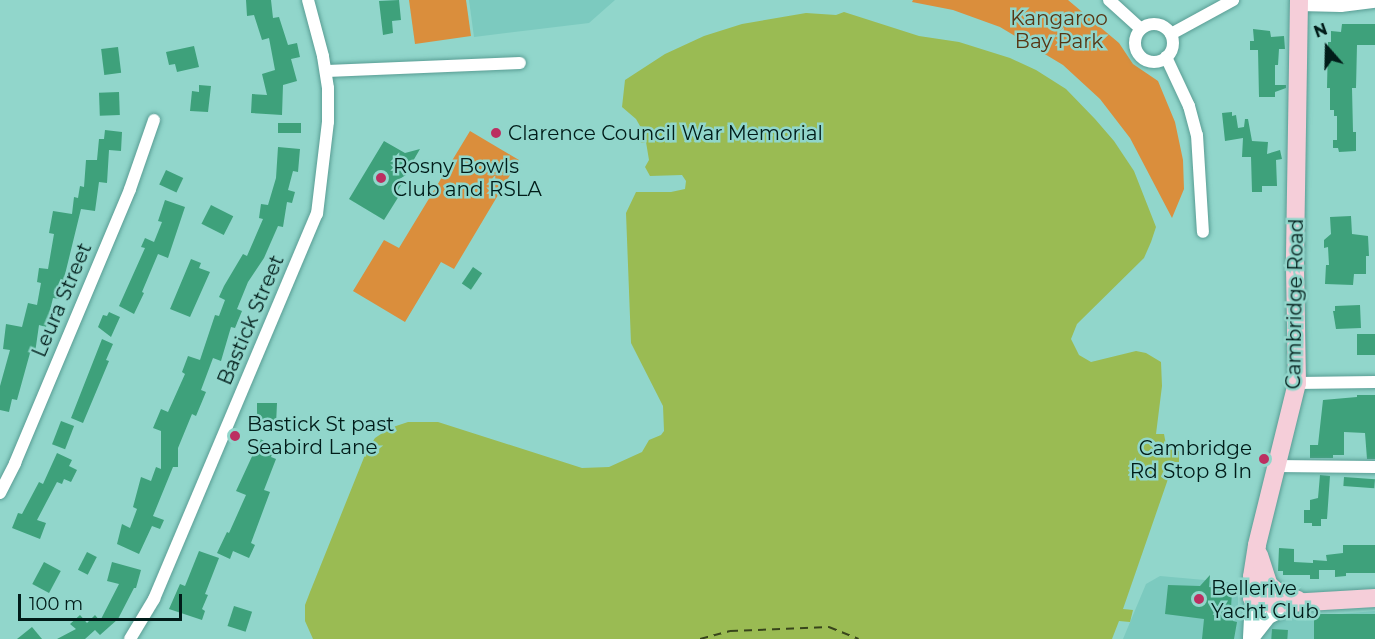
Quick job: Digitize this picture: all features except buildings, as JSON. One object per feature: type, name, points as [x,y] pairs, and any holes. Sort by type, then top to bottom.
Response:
[{"type":"main road","name":"Cambridge Road","points":[[1252,598],[1252,577],[1257,545],[1297,383],[1295,267],[1299,3]]},
{"type":"main road","points":[[1257,545],[1263,572],[1269,585],[1276,591],[1303,601]]},
{"type":"main road","points":[[1252,598],[1258,602],[1273,604],[1375,598]]},
{"type":"street","name":"Bastick Street","points":[[130,639],[154,599],[317,214],[328,122],[327,71],[308,0]]},
{"type":"street","points":[[1109,0],[1141,29]]},
{"type":"street","points":[[1171,34],[1233,0]]},
{"type":"street","points":[[1299,3],[1341,6],[1375,3]]},
{"type":"street","points":[[1156,24],[1167,29],[1171,34],[1172,46],[1166,57],[1154,62],[1139,54],[1135,42],[1141,29],[1156,24]]},
{"type":"street","points":[[1166,57],[1190,106],[1197,135],[1203,232]]},
{"type":"street","points":[[327,71],[520,63]]},
{"type":"street","name":"Leura Street","points":[[0,493],[15,463],[130,189],[154,120]]},
{"type":"street","points":[[1297,383],[1375,382]]},
{"type":"street","points":[[1276,466],[1375,467]]},
{"type":"street","name":"Cambridge Road","points":[[1250,639],[1252,598]]},
{"type":"street","points":[[1250,639],[1268,616],[1303,601]]},
{"type":"shaded area","points":[[469,0],[615,0],[589,23],[474,37]]},
{"type":"shaded area","points":[[844,12],[919,36],[959,42],[1010,58],[1036,70],[1066,89],[1114,141],[1134,171],[1156,227],[1151,242],[1144,258],[1077,324],[1071,339],[1079,355],[1091,362],[1136,351],[1146,353],[1161,362],[1162,386],[1156,434],[1164,434],[1167,450],[1179,449],[1179,465],[1167,464],[1163,476],[1168,479],[1123,609],[1133,610],[1130,622],[1119,621],[1112,639],[313,639],[305,621],[305,605],[367,450],[375,438],[390,428],[408,422],[438,422],[582,468],[609,467],[642,452],[649,440],[661,435],[664,431],[663,406],[631,343],[626,213],[636,192],[671,192],[685,189],[686,181],[682,175],[650,176],[645,167],[649,160],[646,142],[641,143],[639,138],[644,133],[636,119],[622,107],[625,80],[665,54],[704,36],[742,24],[806,13],[836,15]]},
{"type":"shaded area","points":[[1160,576],[1238,583],[1238,614],[1281,619],[1375,611],[1375,639],[1123,639],[1146,584]]},
{"type":"green space","points":[[409,0],[466,0],[471,36],[415,44]]},
{"type":"green space","name":"Kangaroo Bay Park","points":[[913,0],[1068,0],[1119,43],[1133,64],[1158,81],[1175,122],[1183,160],[1184,189],[1172,218],[1130,138],[1100,99],[1063,65],[1000,27],[953,10],[912,2]]},
{"type":"green space","points":[[470,131],[519,160],[454,269],[441,262],[405,322],[353,291],[384,240],[399,248]]},
{"type":"ferry route","points":[[700,639],[730,631],[829,627],[859,639]]},
{"type":"place","name":"Clarence Council War Memorial","points":[[496,133]]},
{"type":"place","name":"Rosny Bowls Club and RSLA","points":[[381,178]]},
{"type":"place","name":"Bastick St past Seabird Lane","points":[[235,436]]},
{"type":"place","name":"Cambridge Rd Stop 8 In","points":[[1264,459]]},
{"type":"place","name":"Bellerive Yacht Club","points":[[1199,599]]}]
